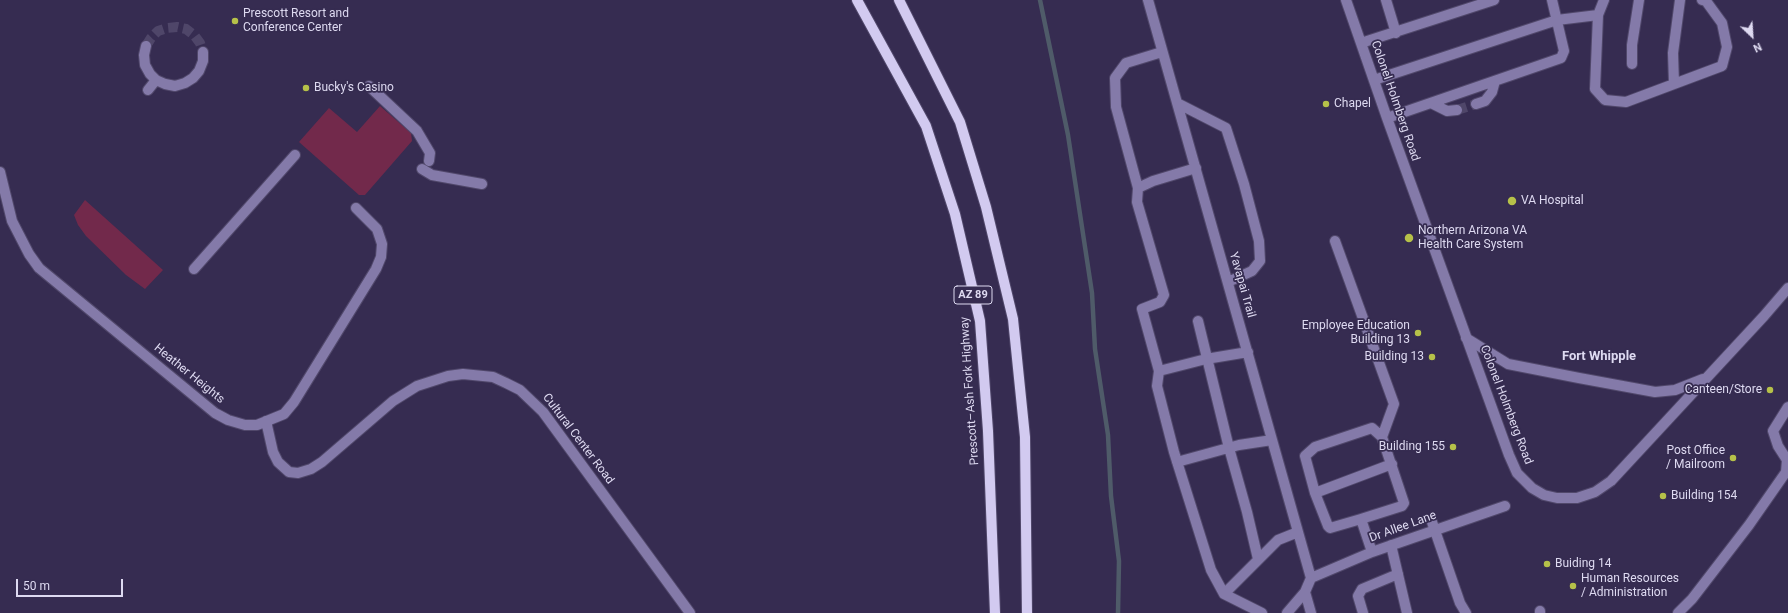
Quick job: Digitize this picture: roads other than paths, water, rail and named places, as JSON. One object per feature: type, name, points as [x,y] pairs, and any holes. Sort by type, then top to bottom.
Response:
[{"type":"main road","name":"Prescott–Ash Fork Highway","points":[[857,0],[926,126],[954,214],[980,321],[988,430],[995,613]]},
{"type":"main road","name":"AZ 89","points":[[899,0],[960,122],[986,207],[1013,319],[1025,437],[1027,613]]},
{"type":"lane","name":"Yavapai Trail","points":[[1148,0],[1311,578]]},
{"type":"lane","name":"Colonel Holmberg Road","points":[[1346,0],[1508,455],[1517,473],[1532,488],[1544,495],[1557,498],[1577,498],[1595,492],[1611,481],[1764,316],[1788,288]]},
{"type":"lane","points":[[1386,0],[1396,33]]},
{"type":"lane","points":[[1361,43],[1396,33],[1494,0]]},
{"type":"lane","points":[[1387,118],[1561,58],[1564,51],[1552,0]]},
{"type":"lane","points":[[1604,0],[1598,15],[1595,89],[1605,100],[1626,102],[1722,66],[1727,47],[1722,23],[1706,1],[1702,0]]},
{"type":"lane","points":[[1632,64],[1632,45],[1639,0]]},
{"type":"lane","points":[[1674,84],[1673,53],[1680,0]]},
{"type":"lane","points":[[1374,80],[1557,20],[1598,15]]},
{"type":"lane","points":[[146,46],[144,55],[145,65],[150,74],[156,80],[175,86],[189,81],[199,71],[203,61],[203,52]]},
{"type":"lane","points":[[1162,52],[1126,63],[1115,78],[1116,107],[1138,188],[1137,202],[1164,295],[1160,302],[1142,308],[1159,371],[1157,386],[1177,462],[1211,570],[1224,594],[1262,613]]},
{"type":"lane","points":[[148,90],[156,80]]},
{"type":"lane","points":[[1476,104],[1485,101],[1492,92],[1495,81]]},
{"type":"lane","points":[[369,86],[417,131],[430,153],[425,165],[432,175],[482,184]]},
{"type":"lane","points":[[1177,103],[1226,128],[1244,184],[1259,241],[1260,261],[1252,271],[1228,282]]},
{"type":"lane","points":[[1431,104],[1447,111],[1457,110]]},
{"type":"lane","points":[[194,269],[295,155]]},
{"type":"lane","points":[[1138,188],[1153,181],[1196,168]]},
{"type":"lane","name":"Heather Heights","points":[[0,172],[12,220],[28,254],[39,268],[215,413],[228,420],[244,425],[257,424],[284,414],[294,402],[376,269],[382,257],[382,244],[377,230],[356,208]]},
{"type":"lane","points":[[1335,241],[1394,404],[1382,437]]},
{"type":"lane","points":[[1198,321],[1206,359],[1258,559]]},
{"type":"lane","points":[[1466,338],[1508,364],[1655,392],[1675,390],[1705,378]]},
{"type":"lane","points":[[1159,371],[1206,359],[1248,352]]},
{"type":"lane","name":"Cultural Center Road","points":[[266,421],[273,452],[278,462],[289,472],[298,473],[311,469],[322,462],[393,401],[417,386],[448,376],[463,374],[493,377],[520,390],[533,400],[690,613]]},
{"type":"lane","points":[[1678,613],[1692,599],[1749,525],[1786,472],[1788,460],[1778,446],[1773,431],[1788,407]]},
{"type":"lane","points":[[1372,428],[1382,437],[1392,464],[1404,503],[1402,506],[1330,528],[1328,526],[1315,493],[1305,456],[1315,447],[1372,428]]},
{"type":"lane","points":[[1177,462],[1229,448],[1272,440]]},
{"type":"lane","points":[[1315,493],[1392,464]]},
{"type":"lane","name":"Dr Allee Lane","points":[[1311,578],[1433,526],[1505,506]]},
{"type":"lane","points":[[1361,519],[1372,552]]},
{"type":"lane","points":[[1433,526],[1460,603],[1466,613]]},
{"type":"lane","points":[[1224,594],[1278,540],[1298,532]]},
{"type":"lane","points":[[1391,545],[1407,613]]},
{"type":"lane","points":[[1363,613],[1358,596],[1362,589],[1398,574]]},
{"type":"lane","points":[[1287,613],[1305,592],[1311,578]]},
{"type":"lane","points":[[1305,592],[1311,613]]},
{"type":"waterway","points":[[1040,0],[1068,135],[1092,293],[1095,349],[1108,435],[1111,496],[1119,561],[1118,613]]},
{"type":"tunnel","points":[[146,46],[158,31],[177,27],[186,29],[194,35],[200,43],[203,52]]},
{"type":"tunnel","points":[[1457,110],[1476,104]]},
{"type":"place","name":"Prescott Resort and Conference Center","points":[[235,21]]},
{"type":"place","name":"Bucky's Casino","points":[[306,88]]},
{"type":"place","name":"Chapel","points":[[1326,104]]},
{"type":"place","name":"VA Hospital","points":[[1512,201]]},
{"type":"place","name":"Northern Arizona VA Health Care System","points":[[1409,238]]},
{"type":"place","name":"Employee Education Building 13","points":[[1418,333]]},
{"type":"place","name":"Building 13","points":[[1432,357]]},
{"type":"place","name":"Canteen/Store","points":[[1770,390]]},
{"type":"place","name":"Building 155","points":[[1453,447]]},
{"type":"place","name":"Post Office / Mailroom","points":[[1733,458]]},
{"type":"place","name":"Building 154","points":[[1663,496]]},
{"type":"place","name":"Buiding 14","points":[[1547,564]]},
{"type":"place","name":"Human Resources / Administration","points":[[1573,586]]},
{"type":"district","name":"Fort Whipple","points":[[1599,357]]}]
